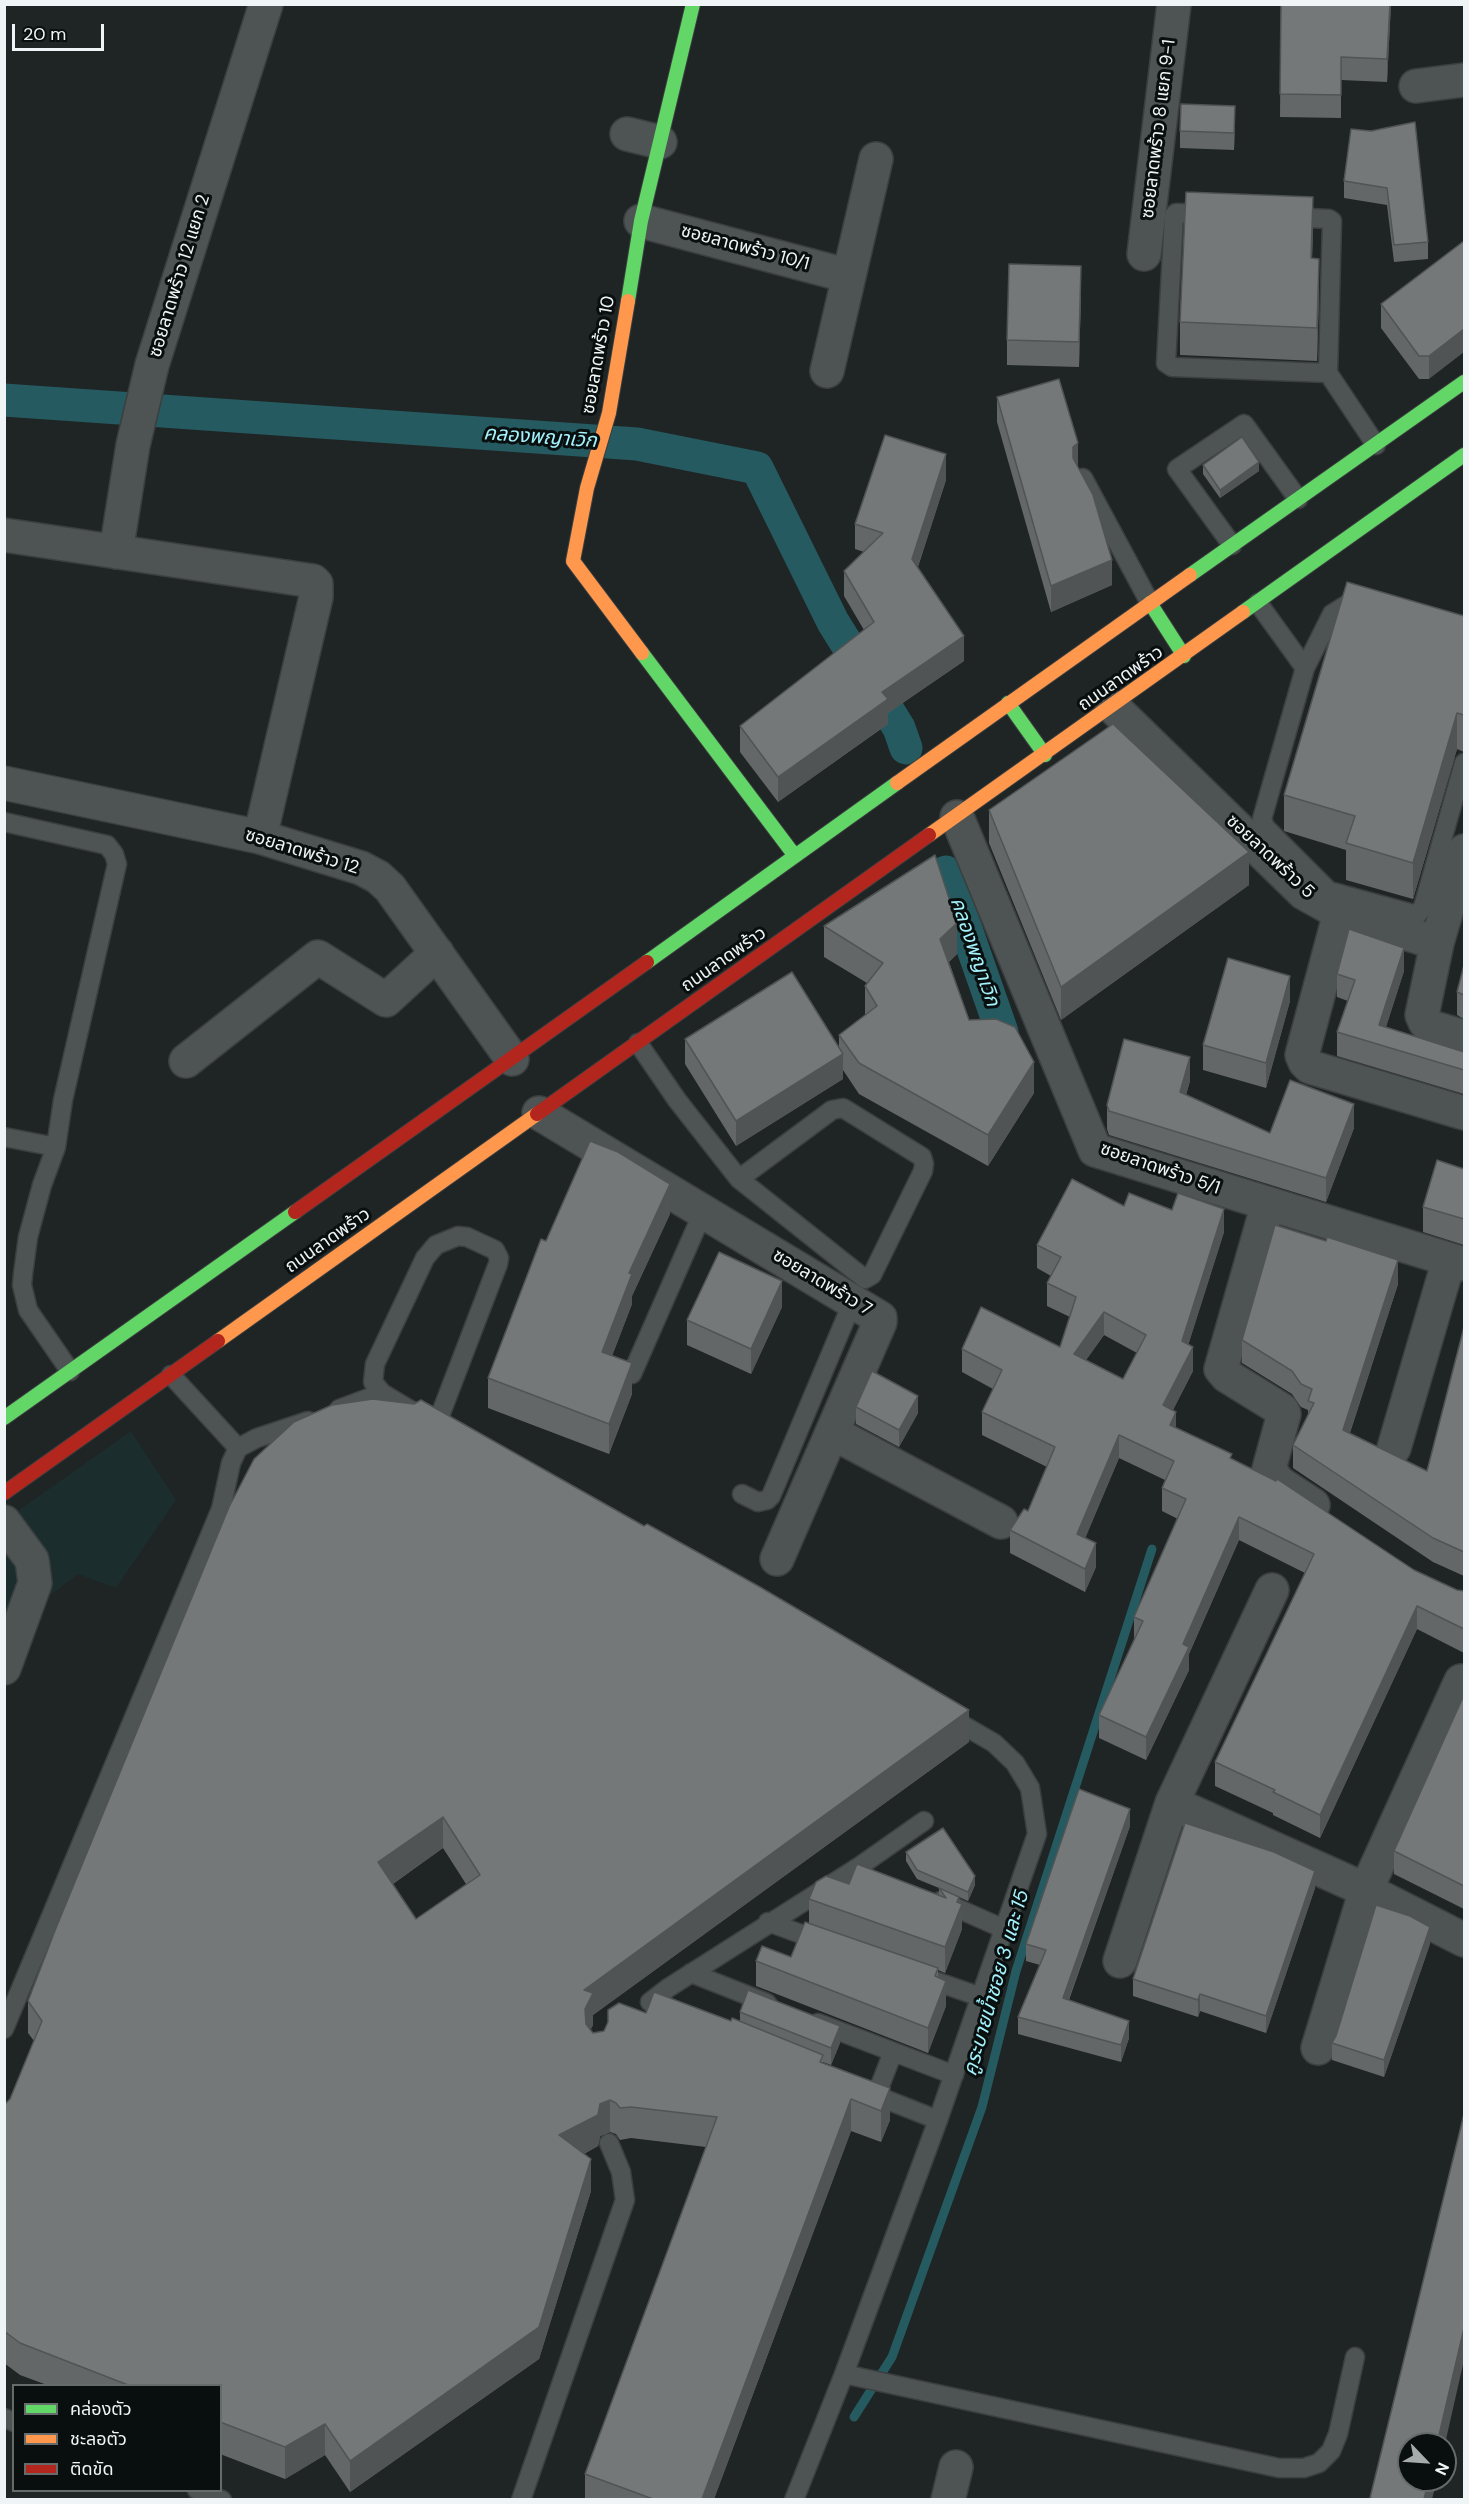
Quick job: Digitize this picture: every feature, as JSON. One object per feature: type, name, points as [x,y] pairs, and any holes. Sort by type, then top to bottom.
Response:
[{"type":"main road","name":"ซอยลาดพร้าว 10","points":[[693,4],[641,221],[609,412],[587,488],[573,561],[795,856]]},
{"type":"main road","points":[[4,1418],[1464,382]]},
{"type":"main road","name":"ถนนลาดพร้าว","points":[[4,1492],[1045,755],[1464,455]]},
{"type":"main road","points":[[1150,603],[1184,656]]},
{"type":"main road","points":[[1008,704],[1045,755]]},
{"type":"street","name":"ซอยลาดพร้าว 12 แยก 2","points":[[116,552],[133,445],[152,365],[266,4]]},
{"type":"street","name":"ซอยลาดพร้าว 8 แยก 9-1","points":[[1144,254],[1174,4]]},
{"type":"street","points":[[1416,86],[1464,80]]},
{"type":"street","points":[[627,134],[660,142]]},
{"type":"street","points":[[827,371],[876,159]]},
{"type":"street","name":"ซอยลาดพร้าว 10/1","points":[[641,221],[849,276]]},
{"type":"street","points":[[4,535],[313,581],[316,584],[316,597],[260,837]]},
{"type":"street","name":"ซอยลาดพร้าว 5","points":[[1113,706],[1304,893],[1340,913],[1437,943]]},
{"type":"street","name":"ซอยลาดพร้าว 12","points":[[4,783],[260,837],[361,868],[378,877],[390,888],[512,1059]]},
{"type":"street","name":"ซอยลาดพร้าว 5/1","points":[[957,817],[1095,1150],[1457,1262]]},
{"type":"street","points":[[1464,851],[1437,943],[1422,1015],[1431,1027],[1464,1037]]},
{"type":"street","points":[[1340,913],[1302,1055],[1305,1062],[1310,1067],[1464,1113]]},
{"type":"street","points":[[186,1060],[318,957],[386,1000],[437,953]]},
{"type":"street","name":"ซอยลาดพร้าว 7","points":[[539,1113],[878,1316],[880,1322],[777,1559]]},
{"type":"street","points":[[1268,1204],[1221,1369],[1227,1376],[1282,1410],[1284,1414],[1269,1469],[1273,1477],[1336,1520]]},
{"type":"street","points":[[1394,1448],[1457,1262]]},
{"type":"street","points":[[833,1433],[1001,1522]]},
{"type":"street","points":[[4,1522],[32,1560],[35,1583],[4,1668]]},
{"type":"street","points":[[1120,1961],[1172,1803],[1272,1590]]},
{"type":"street","points":[[1318,2048],[1366,1890],[1461,1681]]},
{"type":"street","points":[[1172,1803],[1366,1890],[1464,1940]]},
{"type":"street","points":[[948,2499],[956,2467]]},
{"type":"lane","points":[[1223,215],[1176,213],[1174,215],[1166,363],[1172,367],[1328,373]]},
{"type":"lane","points":[[1270,217],[1329,219],[1333,225],[1328,373],[1376,445]]},
{"type":"lane","points":[[1232,545],[1177,469],[1244,424],[1298,499]]},
{"type":"lane","points":[[1083,478],[1150,603]]},
{"type":"lane","points":[[1377,606],[1357,602],[1348,604],[1332,614],[1305,668],[1262,819],[1268,832],[1329,891],[1417,915],[1423,907],[1464,763]]},
{"type":"lane","points":[[1258,603],[1305,668]]},
{"type":"lane","points":[[4,822],[107,845],[114,854],[117,864],[63,1100],[56,1147],[42,1185],[28,1237],[22,1285],[28,1310],[70,1371]]},
{"type":"lane","points":[[638,1043],[676,1100],[738,1179],[865,1279],[872,1275],[923,1171],[924,1164],[922,1157],[843,1108],[832,1110],[738,1179]]},
{"type":"lane","points":[[4,1137],[56,1147]]},
{"type":"lane","points":[[632,1374],[703,1212]]},
{"type":"lane","points":[[436,1426],[499,1258],[495,1250],[467,1237],[458,1236],[436,1245],[424,1258],[375,1364],[373,1382],[382,1393],[436,1426],[453,1435]]},
{"type":"lane","points":[[742,1494],[758,1502],[767,1500],[771,1496],[853,1301]]},
{"type":"lane","points":[[171,1375],[238,1448]]},
{"type":"lane","points":[[4,2029],[221,1509],[231,1463],[238,1448],[257,1438],[382,1393]]},
{"type":"lane","points":[[794,2499],[844,2374],[938,2120],[1037,1834],[1030,1788],[1015,1763],[994,1743],[934,1708]]},
{"type":"lane","points":[[633,2013],[768,1923],[860,1866],[924,1821]]},
{"type":"lane","points":[[860,1866],[880,1875]]},
{"type":"lane","points":[[922,1893],[1004,1929]]},
{"type":"lane","points":[[768,1923],[835,1946]]},
{"type":"lane","points":[[902,1970],[981,1997]]},
{"type":"lane","points":[[691,1973],[954,2075]]},
{"type":"lane","points":[[650,2002],[678,2017]]},
{"type":"lane","points":[[876,2096],[893,2052]]},
{"type":"lane","points":[[854,2087],[938,2120]]},
{"type":"lane","points":[[521,2499],[625,2200],[621,2172],[609,2143]]},
{"type":"lane","points":[[844,2374],[1279,2468],[1304,2468],[1319,2463],[1331,2451],[1338,2434],[1355,2357]]},
{"type":"lane","points":[[203,2492],[222,2499]]},
{"type":"shaded area","points":[[131,1431],[176,1500],[116,1588],[78,1574],[5,1630],[5,1520]]},
{"type":"building","points":[[1281,4],[1390,4],[1387,59],[1341,57],[1341,95],[1280,94]]},
{"type":"building","points":[[1181,104],[1235,106],[1234,133],[1180,131]]},
{"type":"building","points":[[1415,122],[1428,242],[1394,245],[1387,188],[1344,181],[1351,129],[1371,131]]},
{"type":"building","points":[[1186,192],[1313,197],[1311,258],[1319,259],[1317,328],[1180,322]]},
{"type":"building","points":[[1464,241],[1464,329],[1429,356],[1419,356],[1381,304]]},
{"type":"building","points":[[1009,264],[1081,266],[1079,342],[1007,340]]},
{"type":"building","points":[[1059,379],[1078,443],[1073,447],[1073,458],[1093,495],[1112,560],[1051,586],[997,397]]},
{"type":"building","points":[[885,435],[946,454],[912,559],[964,636],[882,692],[888,699],[778,777],[740,726],[874,622],[844,571],[883,533],[855,524]]},
{"type":"building","points":[[1242,437],[1259,462],[1220,490],[1203,465]]},
{"type":"building","points":[[1347,582],[1464,616],[1464,715],[1457,713],[1413,863],[1346,843],[1355,816],[1284,795]]},
{"type":"building","points":[[1113,724],[1249,852],[1061,987],[989,810]]},
{"type":"building","points":[[935,855],[957,923],[940,939],[969,1020],[996,1019],[1015,1027],[1034,1062],[988,1135],[859,1063],[839,1035],[877,1006],[865,986],[883,963],[824,926]]},
{"type":"building","points":[[1349,929],[1404,948],[1379,1025],[1464,1052],[1464,1070],[1337,1032],[1355,980],[1337,974]]},
{"type":"building","points":[[1228,958],[1290,976],[1266,1063],[1203,1045]]},
{"type":"building","points":[[1464,965],[1464,995],[1457,992]]},
{"type":"building","points":[[792,972],[843,1054],[736,1121],[685,1039]]},
{"type":"building","points":[[1124,1039],[1190,1057],[1180,1092],[1270,1133],[1290,1080],[1354,1104],[1326,1178],[1109,1111],[1107,1105]]},
{"type":"building","points":[[590,1141],[618,1152],[670,1184],[629,1273],[632,1274],[602,1352],[632,1363],[609,1424],[488,1378],[541,1239],[546,1241]]},
{"type":"building","points":[[1437,1160],[1464,1169],[1464,1219],[1423,1207]]},
{"type":"building","points":[[1072,1179],[1124,1206],[1129,1193],[1172,1210],[1178,1193],[1224,1209],[1182,1341],[1193,1347],[1163,1405],[1176,1412],[1170,1425],[1232,1454],[1230,1458],[1276,1481],[1277,1479],[1414,1570],[1464,1591],[1464,1629],[1417,1606],[1320,1815],[1273,1792],[1275,1790],[1215,1762],[1314,1554],[1239,1517],[1183,1644],[1189,1647],[1146,1737],[1099,1715],[1143,1621],[1134,1617],[1186,1499],[1162,1488],[1174,1461],[1119,1435],[1077,1534],[1096,1543],[1085,1569],[1010,1530],[1024,1509],[1028,1511],[1055,1447],[982,1412],[1002,1370],[962,1349],[981,1307],[1060,1347],[1076,1297],[1047,1283],[1061,1257],[1037,1245]],"holes":[[[1104,1312],[1146,1335],[1123,1379],[1074,1354]]]},
{"type":"building","points":[[1275,1225],[1326,1241],[1327,1237],[1398,1260],[1343,1430],[1427,1471],[1464,1327],[1464,1552],[1433,1538],[1293,1445],[1314,1403],[1308,1401],[1312,1389],[1301,1384],[1292,1371],[1242,1340]]},
{"type":"building","points":[[719,1252],[782,1281],[751,1349],[687,1320]]},
{"type":"building","points":[[872,1371],[918,1396],[899,1430],[856,1407]]},
{"type":"building","points":[[373,1399],[414,1404],[421,1400],[644,1526],[647,1524],[760,1587],[969,1710],[584,1990],[593,1993],[585,2009],[586,2024],[593,2033],[604,2031],[608,2022],[608,2010],[619,2003],[646,2013],[654,1992],[731,2021],[732,2018],[823,2055],[820,2062],[890,2088],[881,2111],[851,2099],[702,2499],[653,2499],[585,2474],[717,2117],[631,2107],[620,2108],[610,2100],[600,2104],[598,2115],[559,2135],[591,2159],[539,2327],[350,2461],[325,2424],[285,2447],[222,2423],[222,2384],[125,2384],[20,2343],[4,2331],[4,2105],[10,2099],[42,2021],[28,2001],[229,1507],[254,1459],[294,1422],[332,1405]],"holes":[[[443,1817],[480,1875],[416,1919],[378,1862]]]},
{"type":"building","points":[[1464,1695],[1464,1886],[1394,1851]]},
{"type":"building","points":[[1079,1789],[1130,1809],[1063,1998],[1129,2021],[1121,2045],[1018,2017],[1046,1950],[1026,1944]]},
{"type":"building","points":[[1185,1823],[1274,1852],[1315,1871],[1266,2016],[1200,1994],[1198,2000],[1133,1979]]},
{"type":"building","points":[[943,1828],[975,1876],[968,1892],[917,1870],[906,1852]]},
{"type":"building","points":[[857,1864],[946,1898],[939,1888],[959,1897],[957,1902],[962,1904],[945,1947],[809,1899],[816,1882],[826,1876],[849,1884]]},
{"type":"building","points":[[1376,1905],[1410,1916],[1430,1927],[1384,2060],[1332,2043]]},
{"type":"building","points":[[805,1922],[938,1968],[935,1976],[946,1981],[928,2028],[756,1961],[762,1946],[791,1957]]},
{"type":"building","points":[[748,1990],[840,2026],[831,2048],[740,2012]]},
{"type":"building","points":[[1464,2114],[1464,2328],[1440,2432],[1397,2432],[1397,2492],[1426,2492],[1424,2499],[1370,2498]]},
{"type":"waterway","name":"คลองพญาเวิก","points":[[4,400],[637,444],[757,468],[833,622],[899,728],[906,748]]},
{"type":"waterway","name":"คลองพญาเวิก","points":[[946,872],[1002,1032]]},
{"type":"waterway","name":"คูระบายน้ำซอย 3 และ 15","points":[[854,2417],[892,2357],[982,2107],[1016,1971],[1152,1549]]},
{"type":"traffic: fast","points":[[628,301],[641,221],[693,4]]},
{"type":"traffic: fast","points":[[1190,575],[1464,382]]},
{"type":"traffic: fast","points":[[1243,612],[1464,455]]},
{"type":"traffic: fast","points":[[1150,603],[1184,656]]},
{"type":"traffic: fast","points":[[642,653],[795,856]]},
{"type":"traffic: fast","points":[[1008,703],[1045,755]]},
{"type":"traffic: fast","points":[[647,962],[897,783]]},
{"type":"traffic: fast","points":[[4,1418],[295,1212]]},
{"type":"traffic: slow","points":[[628,301],[609,413],[587,488],[573,561],[642,653]]},
{"type":"traffic: slow","points":[[897,783],[1190,575]]},
{"type":"traffic: slow","points":[[929,835],[1243,612]]},
{"type":"traffic: slow","points":[[218,1341],[537,1114]]},
{"type":"traffic: jam","points":[[537,1114],[929,835]]},
{"type":"traffic: jam","points":[[295,1212],[647,962]]},
{"type":"traffic: jam","points":[[4,1493],[218,1341]]}]
